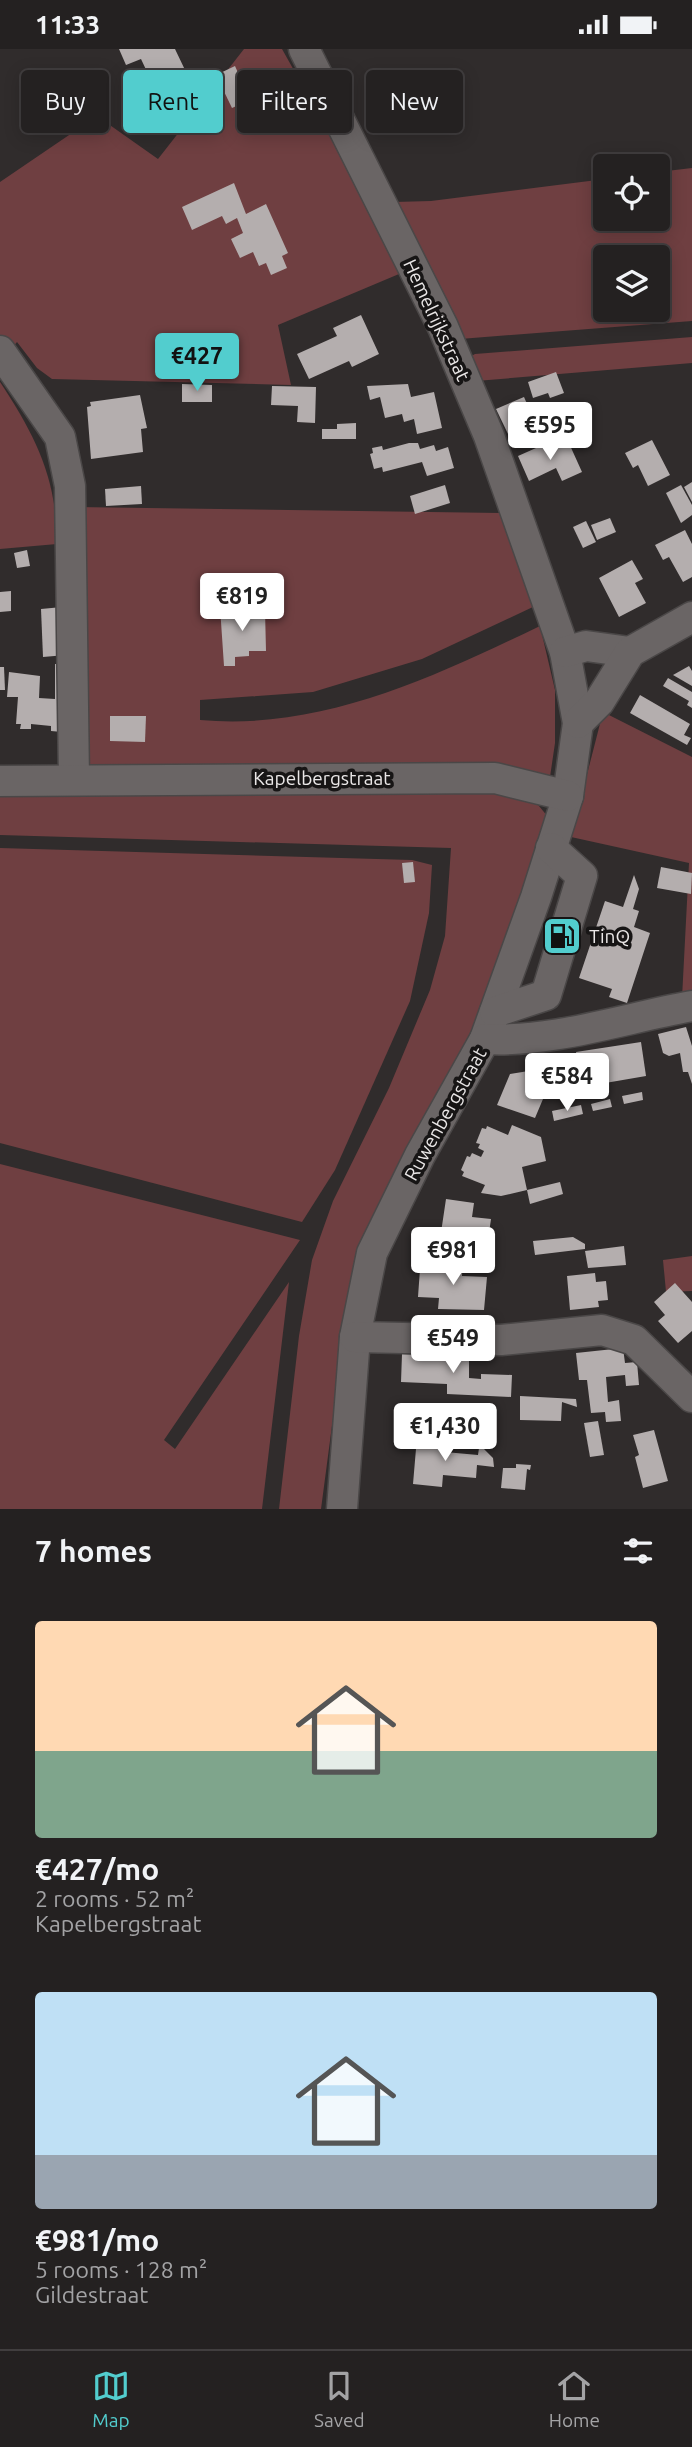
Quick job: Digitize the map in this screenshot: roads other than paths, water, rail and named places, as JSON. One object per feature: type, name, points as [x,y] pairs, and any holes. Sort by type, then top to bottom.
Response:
[{"type":"street","name":"Hemelrijkstraat","points":[[304,49],[443,327],[489,436],[565,652],[578,723]]},
{"type":"street","points":[[0,351],[60,437],[69,486],[74,779]]},
{"type":"street","points":[[578,723],[599,702],[630,652],[692,617]]},
{"type":"street","points":[[565,652],[586,646],[630,652]]},
{"type":"street","name":"Ruwenbergstraat","points":[[342,1509],[355,1337],[372,1254],[420,1155],[490,1026],[568,796],[578,723]]},
{"type":"street","name":"Kapelbergstraat","points":[[0,781],[495,778],[568,796]]},
{"type":"street","points":[[551,848],[582,876],[546,995],[490,1026],[502,1041],[692,1006]]},
{"type":"street","points":[[355,1337],[501,1340],[602,1330],[634,1340],[692,1397]]},
{"type":"place","name":"TinQ","points":[[562,936]]}]
